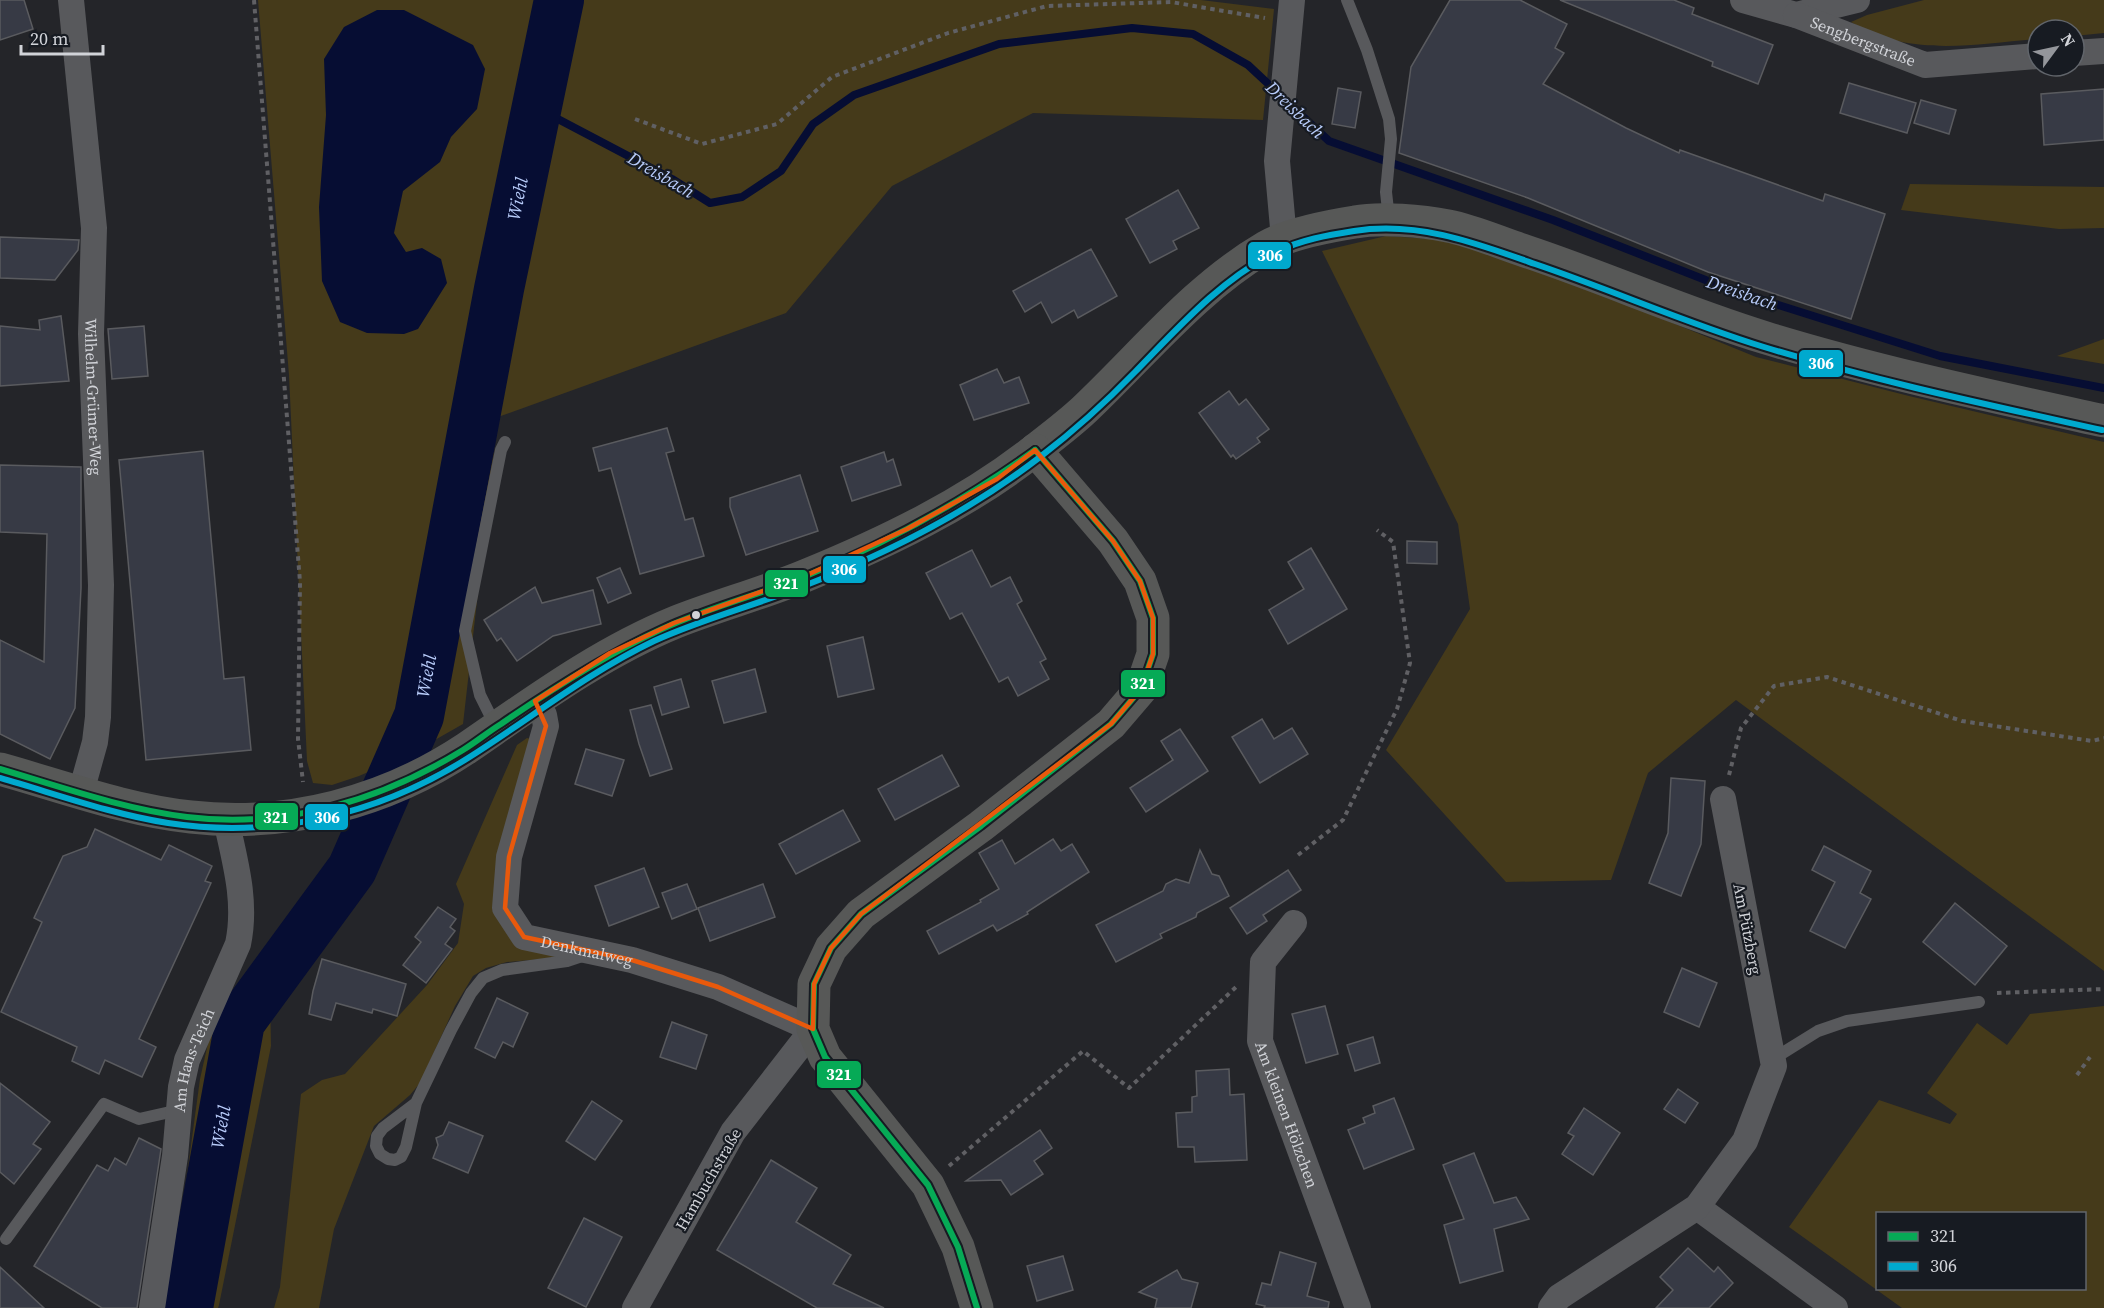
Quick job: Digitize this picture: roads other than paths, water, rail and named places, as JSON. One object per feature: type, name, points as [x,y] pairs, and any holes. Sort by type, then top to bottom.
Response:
[{"type":"main road","points":[[0,770],[145,809],[189,817],[226,820],[248,821],[309,813],[346,805],[393,788],[463,750],[610,653],[674,622],[805,576],[907,529],[997,479],[1083,411],[1213,284],[1269,244],[1362,220],[1389,220],[1449,226],[1575,268],[1748,332],[1796,347],[1911,379],[2104,421]]},
{"type":"main road","points":[[977,1308],[958,1247],[928,1185],[825,1057],[813,1029],[814,984],[831,948],[861,914],[981,826],[1111,724],[1141,689],[1153,654],[1153,618],[1140,581],[1113,541],[1035,450]]},
{"type":"street","name":"Wilhelm-Grümer-Weg","points":[[71,0],[94,228],[91,334],[101,585],[98,717],[95,742],[81,792]]},
{"type":"street","name":"Sengbergstraße","points":[[1743,0],[1796,15],[1925,65],[2026,57]]},
{"type":"street","points":[[1796,15],[1857,0]]},
{"type":"street","points":[[1284,239],[1277,161],[1291,10]]},
{"type":"street","points":[[2086,52],[2104,51]]},
{"type":"street","name":"Denkmalweg","points":[[535,701],[544,715],[546,726],[509,856],[505,908],[524,938],[632,960],[718,987],[813,1029]]},
{"type":"street","name":"Am Pützberg","points":[[1551,1308],[1559,1297],[1697,1207],[1745,1141],[1774,1066],[1723,799]]},
{"type":"street","name":"Am Hans-Teich","points":[[152,1308],[175,1156],[181,1087],[187,1060],[238,944],[242,925],[242,896],[226,820]]},
{"type":"street","name":"Am kleinen Hölzchen","points":[[1294,923],[1263,962],[1260,1041],[1358,1308]]},
{"type":"street","name":"Hambuchstraße","points":[[635,1308],[733,1132],[813,1029]]},
{"type":"street","points":[[1697,1207],[1835,1308]]},
{"type":"lane","points":[[1347,0],[1367,50],[1389,119],[1391,139],[1387,179],[1389,220]]},
{"type":"lane","points":[[496,727],[480,695],[465,631],[490,501],[501,450],[505,442]]},
{"type":"lane","points":[[416,1103],[383,1128],[377,1136],[376,1146],[380,1154],[388,1159],[395,1160],[401,1157],[406,1147],[416,1103],[451,1030],[471,993],[483,978],[502,970],[567,961],[594,952]]},
{"type":"lane","points":[[1773,1059],[1818,1031],[1846,1020],[1979,1002]]},
{"type":"lane","points":[[6,1239],[104,1104],[139,1119],[179,1110]]},
{"type":"water","points":[[377,10],[404,10],[473,45],[485,69],[477,109],[451,137],[440,162],[403,191],[394,233],[406,252],[422,248],[441,259],[447,283],[418,329],[404,334],[367,333],[340,322],[322,281],[319,207],[326,115],[324,59],[344,27]]},
{"type":"waterway","name":"Wiehl","points":[[188,1308],[240,1022],[352,869],[419,716],[499,289],[559,0]]},
{"type":"waterway","name":"Dreisbach","points":[[537,108],[672,179],[710,203],[742,197],[781,171],[813,124],[854,95],[999,44],[1132,28],[1193,34],[1248,65],[1278,93]]},
{"type":"waterway","name":"Dreisbach","points":[[1287,102],[1329,141],[1553,220],[1731,290],[1940,356],[2104,388]]}]
